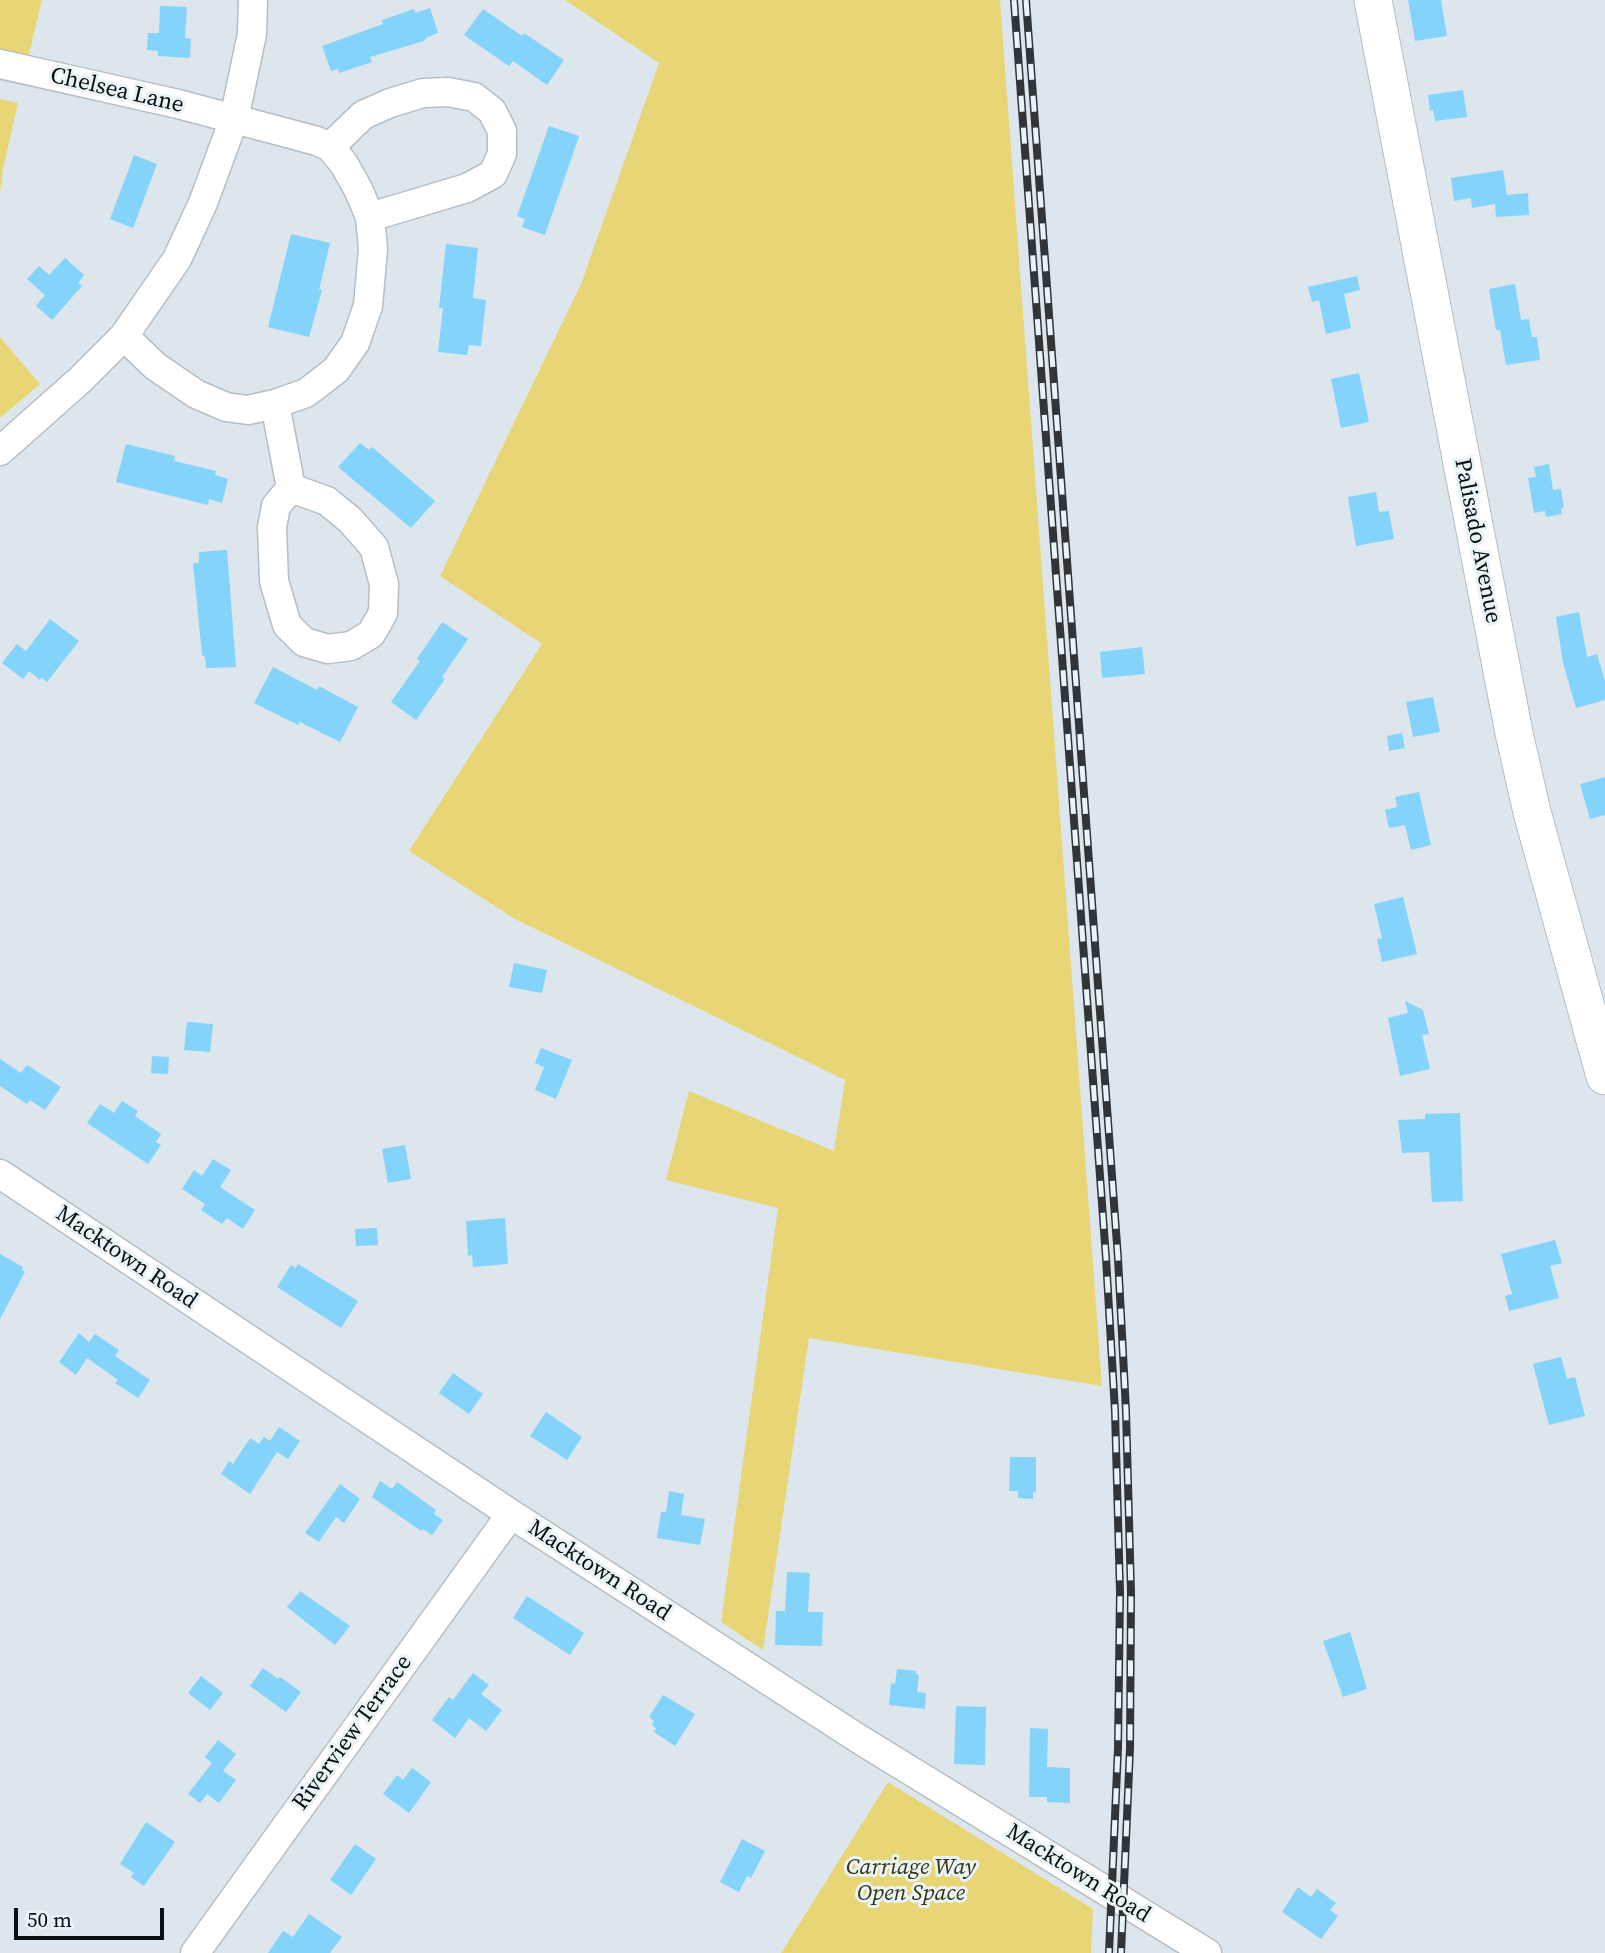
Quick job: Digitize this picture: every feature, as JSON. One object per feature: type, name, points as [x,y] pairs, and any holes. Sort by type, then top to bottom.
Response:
[{"type":"main road","name":"Palisado Avenue","points":[[1373,0],[1514,733],[1532,812],[1605,1076]]},
{"type":"street","points":[[0,451],[80,380],[124,336],[177,259],[204,203],[234,119],[252,34],[253,0]]},
{"type":"street","name":"Chelsea Lane","points":[[0,64],[234,119],[317,141],[330,147]]},
{"type":"street","points":[[124,336],[155,366],[196,394],[226,407],[247,410],[306,393],[336,370],[355,343],[368,306],[373,249],[370,217],[344,164],[330,147],[363,115],[423,93],[448,92],[474,97],[492,111],[502,131],[502,154],[493,174],[467,188],[370,217]]},
{"type":"street","points":[[275,404],[291,488]]},
{"type":"street","points":[[291,488],[327,501],[350,520],[374,547],[384,583],[383,613],[371,634],[351,646],[328,649],[303,642],[287,625],[274,581],[272,527],[276,506],[291,488]]},
{"type":"street","name":"Macktown Road","points":[[0,1174],[511,1514],[875,1749],[1207,1953]]},
{"type":"street","name":"Riverview Terrace","points":[[195,1953],[511,1514]]},
{"type":"green space","points":[[0,0],[42,0],[28,58],[0,51]]},
{"type":"green space","points":[[565,0],[1000,0],[1102,1386],[809,1338],[763,1650],[721,1622],[778,1208],[666,1180],[689,1091],[834,1151],[845,1080],[515,919],[409,851],[542,644],[440,576],[581,284],[659,63]]},
{"type":"green space","points":[[0,99],[18,103],[0,193]]},
{"type":"green space","points":[[0,337],[40,384],[0,418]]},
{"type":"green space","name":"Carriage Way Open Space","points":[[888,1782],[1093,1909],[1091,1953],[781,1953]]},
{"type":"building","points":[[1408,0],[1441,0],[1447,36],[1415,41]]},
{"type":"building","points":[[160,6],[187,7],[185,38],[191,39],[190,58],[158,56],[158,51],[147,50],[148,33],[159,33]]},
{"type":"building","points":[[430,8],[438,33],[424,41],[370,57],[372,62],[339,73],[338,69],[331,71],[322,46],[383,24],[382,20],[414,9],[415,13]]},
{"type":"building","points":[[483,9],[564,60],[547,85],[513,61],[509,66],[464,35]]},
{"type":"building","points":[[1463,90],[1467,117],[1435,121],[1433,110],[1430,111],[1428,95]]},
{"type":"building","points":[[549,126],[579,136],[545,235],[522,227],[525,219],[517,216]]},
{"type":"building","points":[[134,155],[157,164],[133,228],[110,219]]},
{"type":"building","points":[[1503,170],[1507,195],[1528,193],[1529,215],[1496,217],[1495,204],[1472,208],[1471,198],[1454,201],[1451,178]]},
{"type":"building","points":[[291,234],[330,243],[319,290],[322,290],[309,337],[268,327]]},
{"type":"building","points":[[446,244],[478,248],[473,298],[486,300],[481,346],[469,345],[467,355],[438,352],[443,308],[439,308]]},
{"type":"building","points":[[65,258],[84,275],[78,283],[82,286],[52,320],[36,306],[45,295],[27,279],[39,266],[49,275]]},
{"type":"building","points":[[1357,276],[1360,290],[1344,294],[1351,328],[1326,334],[1319,300],[1312,302],[1308,287]]},
{"type":"building","points":[[1515,284],[1521,320],[1529,319],[1532,337],[1537,337],[1540,360],[1506,365],[1500,330],[1496,330],[1489,289]]},
{"type":"building","points":[[1359,373],[1369,422],[1341,428],[1331,379]]},
{"type":"building","points":[[360,443],[369,450],[372,447],[435,501],[411,528],[338,467]]},
{"type":"building","points":[[126,444],[175,456],[174,461],[216,471],[215,475],[228,479],[222,503],[209,499],[208,505],[116,482]]},
{"type":"building","points":[[1549,464],[1553,490],[1561,489],[1564,508],[1561,508],[1562,514],[1546,517],[1545,511],[1534,513],[1528,478],[1536,477],[1534,467]]},
{"type":"building","points":[[1376,492],[1379,512],[1389,511],[1394,539],[1356,546],[1348,497]]},
{"type":"building","points":[[227,550],[236,667],[206,668],[205,657],[202,655],[193,563],[199,563],[199,552]]},
{"type":"building","points":[[1579,612],[1587,657],[1597,654],[1605,681],[1605,700],[1576,708],[1563,663],[1556,617]]},
{"type":"building","points":[[50,619],[79,641],[47,682],[29,671],[23,679],[2,663],[17,644],[26,651]]},
{"type":"building","points":[[442,622],[468,639],[442,677],[445,679],[416,720],[391,702],[420,661],[417,659]]},
{"type":"building","points":[[1142,647],[1145,674],[1102,678],[1100,652]]},
{"type":"building","points":[[273,667],[317,690],[319,686],[358,707],[340,742],[254,703]]},
{"type":"building","points":[[1433,697],[1440,732],[1413,737],[1406,702]]},
{"type":"building","points":[[1402,733],[1405,748],[1389,751],[1387,736]]},
{"type":"building","points":[[1605,777],[1605,815],[1590,819],[1580,784]]},
{"type":"building","points":[[1419,792],[1431,845],[1411,850],[1405,825],[1389,828],[1385,810],[1397,807],[1395,797]]},
{"type":"building","points":[[1403,897],[1417,954],[1382,962],[1377,939],[1382,938],[1374,904]]},
{"type":"building","points":[[514,963],[547,970],[542,993],[509,987]]},
{"type":"building","points":[[1405,1001],[1423,1010],[1429,1034],[1422,1035],[1430,1069],[1400,1076],[1388,1018],[1408,1013]]},
{"type":"building","points":[[187,1022],[213,1024],[210,1052],[184,1050]]},
{"type":"building","points":[[541,1048],[572,1060],[556,1099],[535,1090],[544,1067],[535,1063]]},
{"type":"building","points":[[152,1056],[169,1057],[168,1074],[151,1073]]},
{"type":"building","points":[[0,1059],[21,1073],[27,1065],[61,1087],[45,1110],[30,1100],[27,1104],[0,1086]]},
{"type":"building","points":[[122,1101],[138,1111],[135,1116],[161,1134],[156,1142],[161,1145],[148,1164],[87,1123],[100,1104],[114,1113]]},
{"type":"building","points":[[1460,1113],[1463,1201],[1432,1202],[1429,1152],[1402,1153],[1398,1120],[1425,1119],[1425,1114]]},
{"type":"building","points":[[405,1145],[411,1179],[388,1183],[382,1149]]},
{"type":"building","points":[[213,1159],[231,1170],[220,1187],[255,1210],[243,1229],[227,1218],[222,1224],[201,1210],[205,1204],[182,1189],[194,1170],[202,1176]]},
{"type":"building","points":[[505,1218],[508,1264],[473,1267],[472,1255],[468,1256],[466,1221]]},
{"type":"building","points":[[377,1228],[378,1245],[356,1246],[355,1229]]},
{"type":"building","points":[[1555,1240],[1562,1263],[1550,1266],[1559,1298],[1509,1311],[1505,1296],[1512,1294],[1501,1254]]},
{"type":"building","points":[[0,1254],[23,1267],[25,1272],[0,1319]]},
{"type":"building","points":[[298,1264],[358,1301],[341,1328],[277,1287],[291,1265],[296,1268]]},
{"type":"building","points":[[79,1333],[89,1342],[95,1334],[119,1350],[115,1356],[150,1380],[138,1398],[115,1383],[118,1380],[87,1358],[76,1375],[59,1362]]},
{"type":"building","points":[[1561,1357],[1567,1379],[1575,1377],[1585,1416],[1549,1425],[1533,1364]]},
{"type":"building","points":[[453,1373],[483,1394],[469,1414],[439,1393]]},
{"type":"building","points":[[546,1412],[582,1437],[567,1460],[530,1436]]},
{"type":"building","points":[[279,1427],[300,1441],[288,1459],[277,1452],[250,1494],[221,1474],[229,1461],[233,1464],[250,1438],[259,1444],[264,1437],[270,1441]]},
{"type":"building","points":[[1010,1457],[1036,1457],[1036,1492],[1033,1492],[1033,1499],[1018,1498],[1018,1491],[1009,1491]]},
{"type":"building","points":[[380,1481],[392,1489],[397,1482],[436,1510],[434,1514],[443,1520],[432,1535],[423,1529],[421,1531],[372,1497]]},
{"type":"building","points":[[340,1484],[360,1499],[344,1523],[336,1517],[319,1542],[305,1533]]},
{"type":"building","points":[[669,1491],[684,1494],[681,1515],[705,1519],[700,1545],[657,1538],[661,1512],[666,1512]]},
{"type":"building","points":[[787,1572],[810,1573],[808,1612],[823,1612],[822,1646],[775,1645],[776,1611],[785,1611]]},
{"type":"building","points":[[300,1591],[350,1626],[335,1645],[287,1607]]},
{"type":"building","points":[[527,1596],[584,1633],[570,1655],[513,1618]]},
{"type":"building","points":[[1350,1632],[1367,1689],[1343,1697],[1323,1641]]},
{"type":"building","points":[[263,1668],[301,1692],[286,1712],[250,1686]]},
{"type":"building","points":[[897,1669],[916,1671],[919,1675],[917,1692],[926,1693],[925,1709],[889,1705],[891,1683],[895,1684]]},
{"type":"building","points":[[473,1673],[489,1685],[481,1694],[502,1710],[486,1731],[469,1718],[455,1738],[432,1720],[449,1697],[453,1700]]},
{"type":"building","points":[[201,1676],[223,1693],[210,1710],[188,1693]]},
{"type":"building","points":[[663,1695],[695,1714],[675,1746],[654,1732],[654,1721],[649,1717]]},
{"type":"building","points":[[956,1706],[986,1707],[985,1765],[954,1764]]},
{"type":"building","points":[[1030,1728],[1048,1729],[1047,1767],[1070,1768],[1070,1803],[1047,1802],[1047,1797],[1029,1797]]},
{"type":"building","points":[[218,1740],[236,1754],[223,1771],[236,1780],[219,1803],[207,1794],[200,1803],[188,1794],[212,1763],[205,1757]]},
{"type":"building","points":[[412,1768],[431,1782],[409,1813],[383,1794],[397,1775],[403,1780]]},
{"type":"building","points":[[146,1822],[175,1842],[144,1886],[131,1877],[134,1873],[120,1864]]},
{"type":"building","points":[[742,1839],[765,1851],[751,1878],[747,1876],[739,1892],[720,1882]]},
{"type":"building","points":[[355,1844],[376,1859],[351,1895],[330,1880]]},
{"type":"building","points":[[1298,1887],[1311,1897],[1317,1889],[1336,1903],[1330,1910],[1338,1916],[1321,1939],[1282,1912]]},
{"type":"building","points":[[309,1914],[342,1937],[330,1953],[268,1953],[283,1931],[293,1937]]},
{"type":"railway","points":[[1014,0],[1115,1411],[1120,1592],[1118,1748],[1109,1953]]},
{"type":"railway","points":[[1026,0],[1118,1258],[1126,1411],[1131,1592],[1130,1748],[1121,1953]]}]
